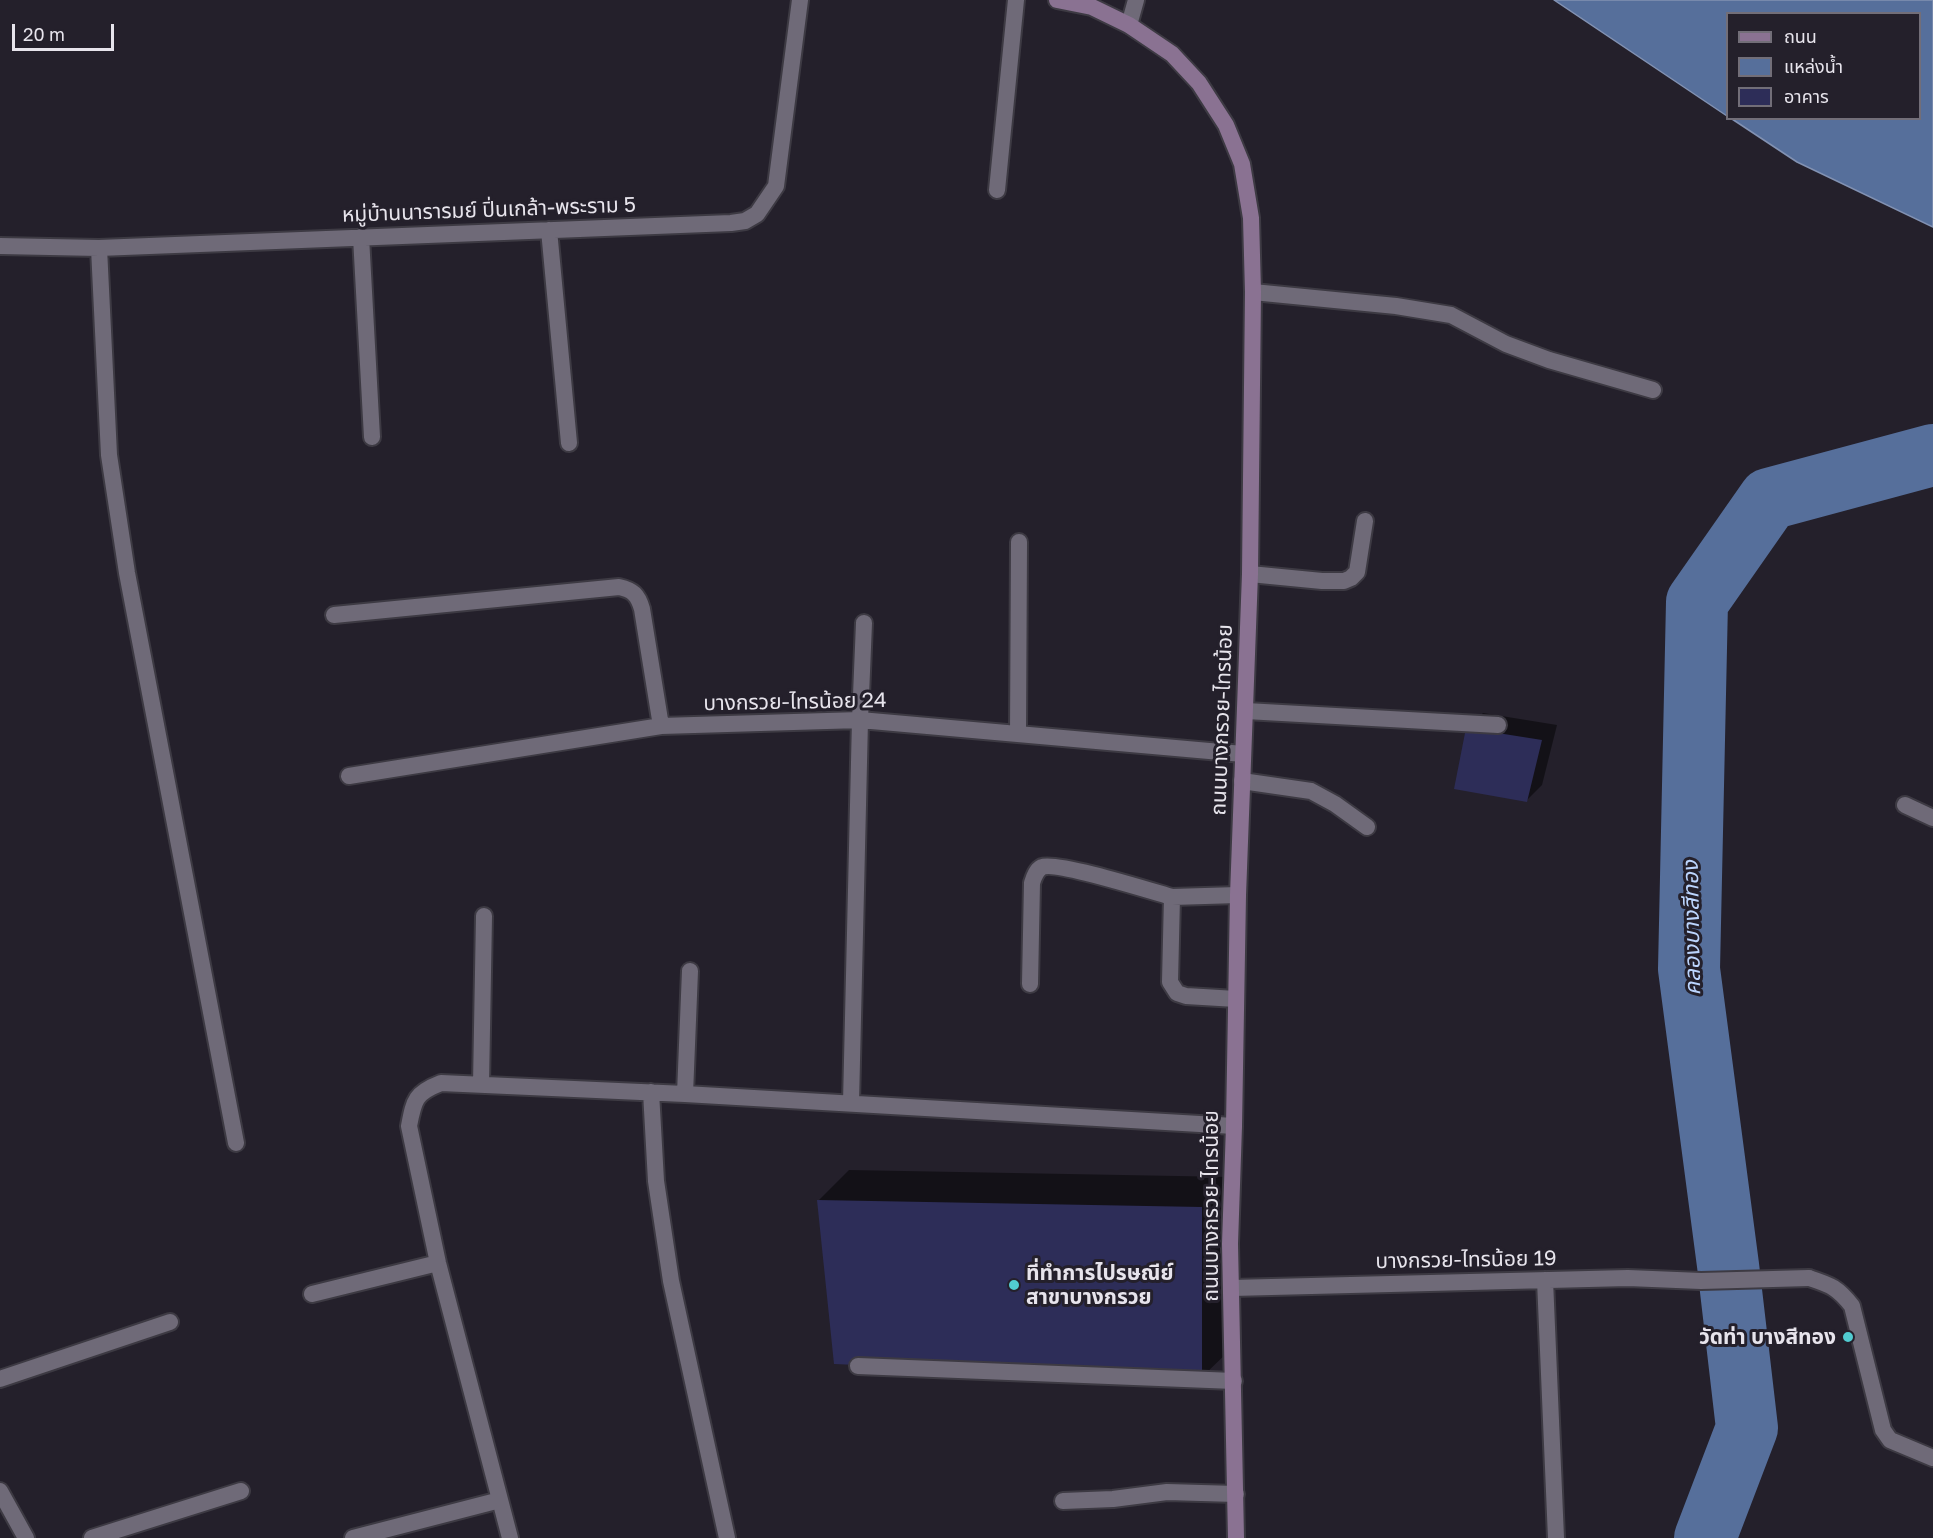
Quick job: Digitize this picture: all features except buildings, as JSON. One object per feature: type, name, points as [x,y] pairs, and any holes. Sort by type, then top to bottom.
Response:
[{"type":"main road","name":"ถนนบางกรวย-ไทรน้อย","points":[[1057,0],[1092,8],[1129,25],[1172,54],[1199,83],[1226,125],[1242,165],[1251,218],[1253,292],[1250,574],[1238,896],[1230,1244],[1236,1538]]},
{"type":"street","name":"หมู่บ้านนารารมย์ ปิ่นเกล้า-พระราม 5","points":[[0,246],[99,248],[745,221],[757,214],[776,186],[800,0]]},
{"type":"street","points":[[997,190],[1016,0]]},
{"type":"street","points":[[1129,25],[1136,0]]},
{"type":"street","points":[[549,230],[569,443]]},
{"type":"street","points":[[361,237],[372,437]]},
{"type":"street","points":[[99,248],[109,455],[127,573],[236,1143]]},
{"type":"street","points":[[1253,292],[1396,306],[1451,315],[1506,344],[1549,360],[1653,390]]},
{"type":"street","points":[[1250,574],[1322,581],[1344,581],[1351,578],[1357,572],[1365,520]]},
{"type":"street","points":[[1018,734],[1019,542]]},
{"type":"street","points":[[334,615],[619,587],[631,590],[639,599],[642,609],[661,726]]},
{"type":"street","points":[[851,1103],[864,623]]},
{"type":"street","points":[[1246,711],[1498,725]]},
{"type":"street","name":"บางกรวย-ไทรน้อย 24","points":[[349,776],[661,726],[860,720],[1244,754]]},
{"type":"street","points":[[1242,781],[1311,791],[1335,804],[1367,827]]},
{"type":"street","points":[[1905,805],[1933,818]]},
{"type":"street","points":[[1030,984],[1032,883],[1036,873],[1043,867],[1053,866],[1094,874],[1172,897],[1238,896]]},
{"type":"street","points":[[1172,897],[1170,982],[1177,993],[1186,996],[1236,999]]},
{"type":"street","points":[[481,1085],[484,916]]},
{"type":"street","points":[[685,1094],[690,971]]},
{"type":"street","points":[[510,1538],[438,1263],[409,1126],[413,1103],[424,1089],[441,1083],[651,1092],[1234,1126]]},
{"type":"street","points":[[651,1092],[656,1181],[671,1281],[727,1538]]},
{"type":"street","points":[[312,1294],[438,1263]]},
{"type":"street","name":"บางกรวย-ไทรน้อย 19","points":[[1232,1288],[1628,1278],[1701,1281],[1809,1278],[1828,1284],[1840,1291],[1852,1306],[1883,1430],[1890,1440],[1933,1458]]},
{"type":"street","points":[[1545,1280],[1556,1538]]},
{"type":"street","points":[[0,1379],[170,1322]]},
{"type":"street","points":[[858,1366],[1234,1381]]},
{"type":"street","points":[[0,1491],[26,1538]]},
{"type":"street","points":[[92,1538],[241,1491]]},
{"type":"street","points":[[1063,1501],[1113,1499],[1167,1492],[1236,1494]]},
{"type":"street","points":[[353,1538],[500,1500]]},
{"type":"water","points":[[1554,0],[1933,0],[1933,227],[1797,162],[1734,120],[1921,120],[1921,12],[1726,12],[1726,115]]},
{"type":"waterway","name":"คลองบางสีทอง","points":[[1705,1538],[1747,1428],[1689,969],[1697,602],[1769,499],[1933,455]]},
{"type":"place","name":"ที่ทำการไปรษณีย์ สาขาบางกรวย","points":[[1014,1285]]},
{"type":"place","name":"วัดท่า บางสีทอง","points":[[1848,1337]]}]
